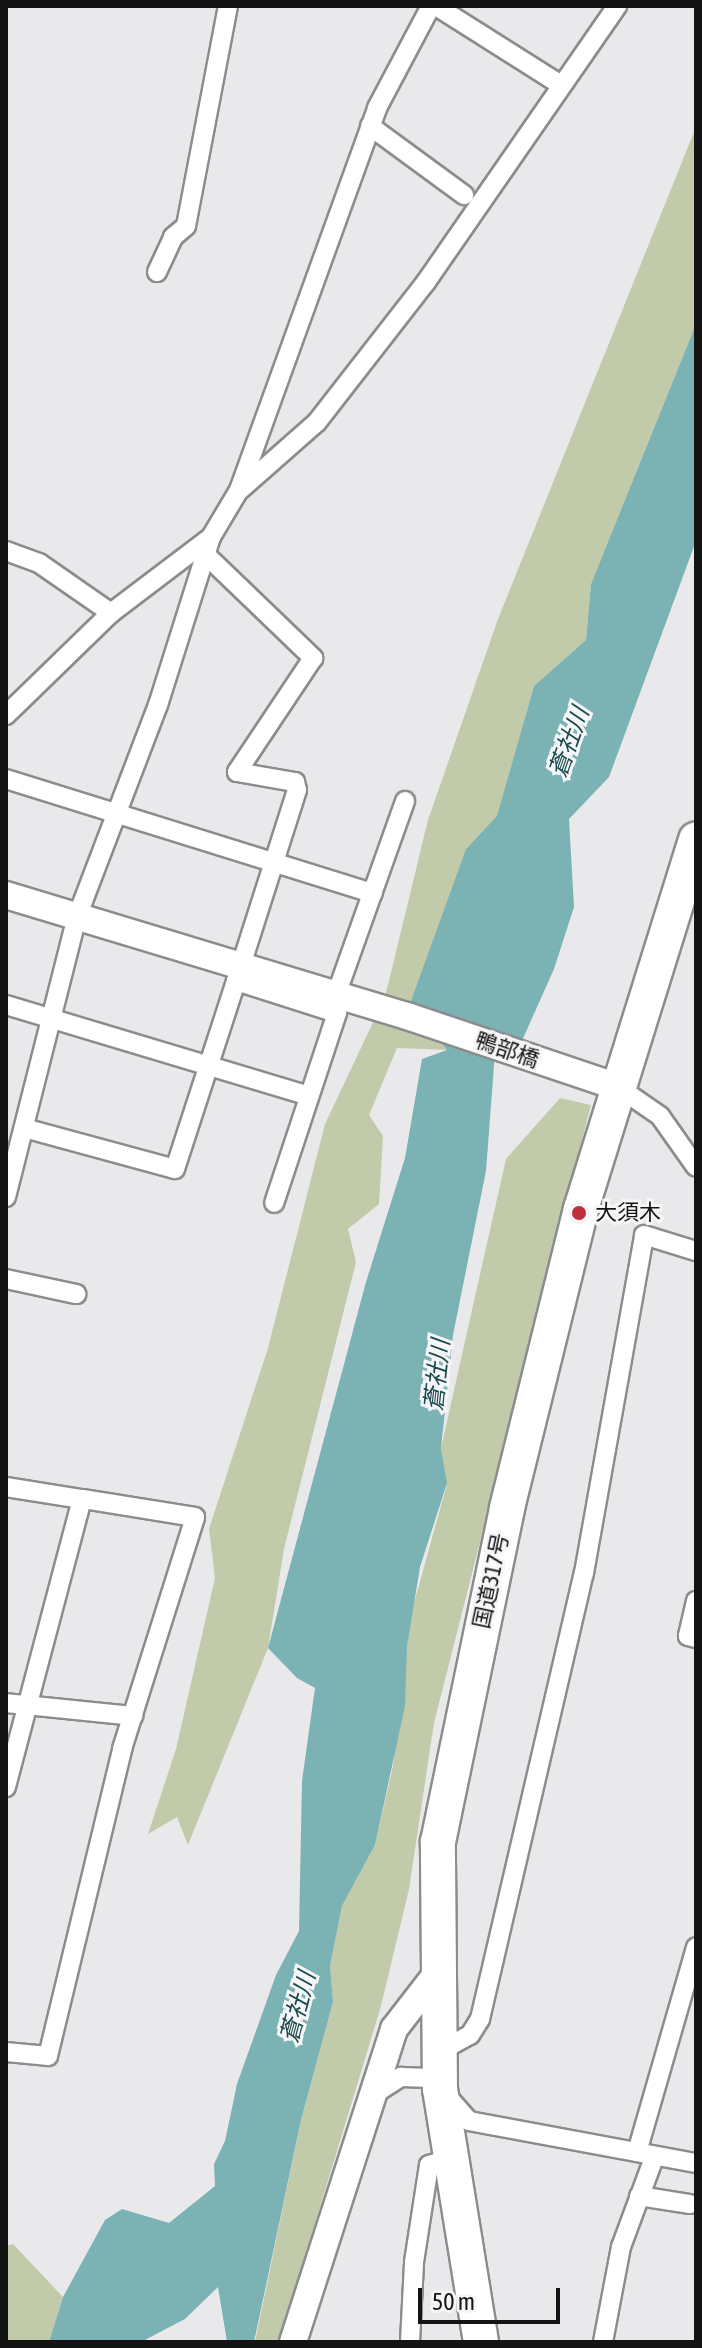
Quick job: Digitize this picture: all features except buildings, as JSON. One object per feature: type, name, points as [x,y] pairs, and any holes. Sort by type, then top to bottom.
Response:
[{"type":"highway","name":"国道317号","points":[[481,2342],[454,2158],[440,2089],[435,1976],[438,1842],[457,1732],[581,1209],[613,1085],[696,839]]},
{"type":"street","points":[[157,272],[173,237],[186,226],[228,6]]},
{"type":"street","points":[[6,1197],[77,917],[117,813],[211,537],[239,490],[370,126],[434,6],[561,85]]},
{"type":"street","points":[[239,490],[317,422],[426,282],[617,6]]},
{"type":"street","points":[[370,126],[464,195]]},
{"type":"street","points":[[6,715],[111,613],[211,537]]},
{"type":"street","points":[[6,551],[39,563],[111,613]]},
{"type":"street","points":[[24,1128],[175,1169],[239,974],[274,863],[295,782],[237,772],[313,658],[206,555]]},
{"type":"street","points":[[6,779],[373,893]]},
{"type":"street","points":[[336,995],[405,801]]},
{"type":"street","name":"鴨部橋","points":[[6,895],[239,974],[336,995],[407,1016],[613,1085]]},
{"type":"street","points":[[239,974],[337,1013],[274,1203]]},
{"type":"street","points":[[6,1005],[309,1096]]},
{"type":"street","points":[[613,1085],[660,1116],[696,1167]]},
{"type":"street","points":[[437,2053],[470,2035],[480,2019],[584,1573],[644,1235],[696,1251]]},
{"type":"street","points":[[6,1279],[76,1294]]},
{"type":"street","points":[[6,1487],[195,1517],[133,1716],[48,2056],[6,2052]]},
{"type":"street","points":[[6,1787],[82,1499]]},
{"type":"street","points":[[696,1601],[688,1636],[696,1638]]},
{"type":"street","points":[[6,1703],[133,1716]]},
{"type":"street","points":[[603,2342],[621,2247],[639,2196],[645,2155],[696,1947]]},
{"type":"street","points":[[293,2342],[376,2093],[394,2029],[435,1976]]},
{"type":"street","points":[[376,2093],[414,2075],[431,2078],[469,2121],[696,2163]]},
{"type":"street","points":[[410,2342],[414,2262],[429,2165],[454,2158]]},
{"type":"street","points":[[639,2196],[690,2204]]},
{"type":"green space","points":[[696,127],[696,324],[591,584],[586,640],[534,686],[497,817],[466,849],[448,1050],[397,1048],[369,1115],[383,1136],[379,1204],[348,1229],[356,1262],[284,1549],[268,1648],[188,1845],[177,1817],[148,1834],[176,1749],[215,1578],[209,1529],[268,1348],[325,1124],[385,997],[428,820],[498,619]]},
{"type":"green space","points":[[560,1098],[591,1105],[434,1723],[409,1889],[381,2006],[279,2342],[255,2342],[301,2120],[333,2002],[330,1966],[342,1906],[375,1845],[393,1766],[411,1614],[447,1484],[441,1448],[506,1159]]},
{"type":"green space","points":[[13,2244],[63,2297],[49,2342],[6,2342],[6,2246]]},
{"type":"water","name":"蒼社川","points":[[696,324],[696,541],[609,777],[569,819],[574,907],[554,969],[521,1043],[496,1039],[486,1171],[453,1335],[441,1448],[447,1483],[420,1567],[407,1647],[405,1706],[375,1845],[342,1906],[330,1966],[333,2002],[301,2120],[254,2342],[227,2342],[218,2287],[185,2319],[141,2342],[49,2342],[63,2297],[105,2220],[122,2209],[169,2223],[215,2186],[214,2164],[225,2141],[237,2084],[276,1975],[299,1931],[302,1781],[315,1688],[297,1678],[268,1648],[366,1282],[405,1158],[422,1059],[447,1050],[411,1001],[466,849],[497,816],[534,686],[586,640],[591,584]]},
{"type":"place","name":"大須木","points":[[579,1213]]}]
